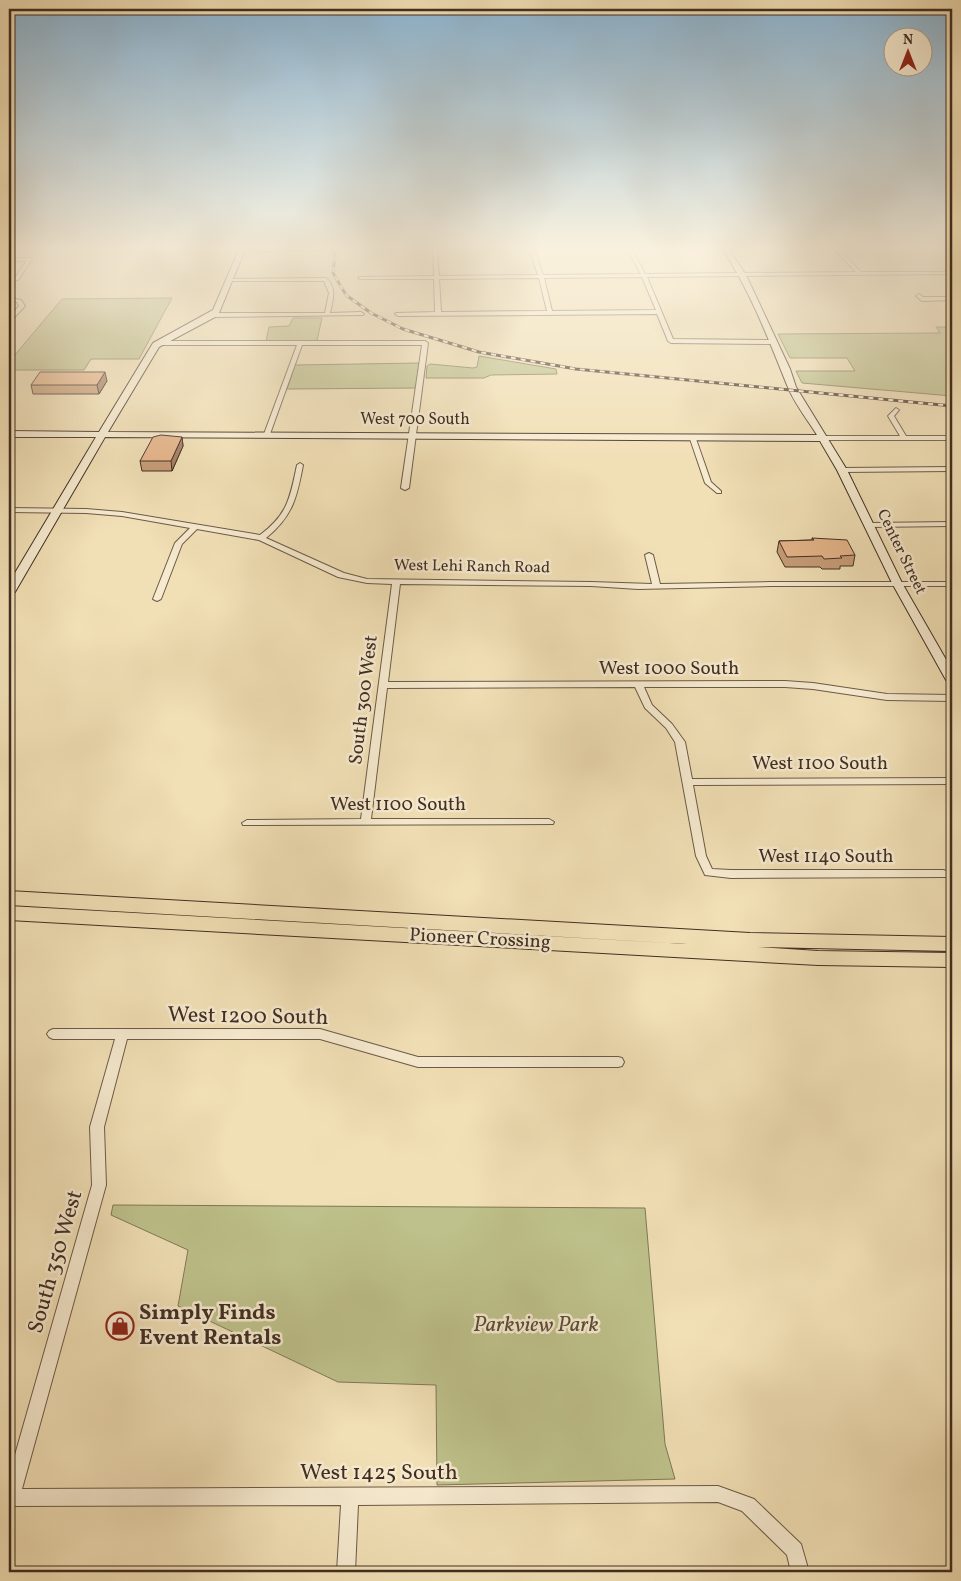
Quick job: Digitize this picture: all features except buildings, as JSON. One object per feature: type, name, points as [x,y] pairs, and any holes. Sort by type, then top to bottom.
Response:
[{"type":"highway","name":"Pioneer Crossing","points":[[9,898],[803,942],[952,944]]},
{"type":"highway","name":"Pioneer Crossing","points":[[9,913],[152,919],[818,958],[952,960]]},
{"type":"street","points":[[9,592],[151,351],[159,342],[202,321]]},
{"type":"street","points":[[661,321],[671,341],[774,342],[764,321]]},
{"type":"street","points":[[159,342],[425,342],[405,488]]},
{"type":"street","name":"Center Street","points":[[774,342],[792,387],[842,470],[897,583],[952,680]]},
{"type":"street","points":[[267,434],[300,343]]},
{"type":"street","points":[[896,410],[890,416],[904,438]]},
{"type":"street","name":"West 700 South","points":[[9,434],[822,438]]},
{"type":"street","points":[[692,436],[708,483],[719,492]]},
{"type":"street","points":[[822,438],[952,438]]},
{"type":"street","points":[[261,538],[281,521],[292,506],[300,465]]},
{"type":"street","points":[[842,470],[952,469]]},
{"type":"street","name":"West Lehi Ranch Road","points":[[9,510],[56,510],[122,514],[261,538],[341,575],[367,581],[657,587],[897,583],[952,584]]},
{"type":"street","points":[[870,525],[952,524]]},
{"type":"street","points":[[157,600],[179,543],[195,527]]},
{"type":"street","points":[[649,555],[657,587]]},
{"type":"street","name":"South 300 West","points":[[366,822],[396,581]]},
{"type":"street","name":"West 1000 South","points":[[384,685],[798,685],[887,698],[952,698]]},
{"type":"street","points":[[639,685],[648,706],[669,726],[680,742],[688,782]]},
{"type":"street","name":"West 1100 South","points":[[688,782],[952,781]]},
{"type":"street","name":"West 1140 South","points":[[688,782],[701,856],[709,872],[731,874],[943,874]]},
{"type":"street","name":"West 1100 South","points":[[247,822],[549,822]]},
{"type":"street","name":"West 1200 South","points":[[53,1034],[320,1034],[418,1062],[618,1062]]},
{"type":"street","name":"South 350 West","points":[[10,1498],[100,1185],[97,1127],[122,1035]]},
{"type":"street","name":"West 1425 South","points":[[10,1498],[718,1494],[748,1505],[795,1550],[800,1572]]},
{"type":"street","points":[[346,1572],[350,1495]]},
{"type":"green space","points":[[44,321],[160,321],[139,359],[91,359],[84,370],[9,370],[9,362]]},
{"type":"green space","points":[[292,321],[321,321],[317,341],[266,341],[269,327],[289,326]]},
{"type":"green space","points":[[936,327],[952,327],[952,396],[802,383],[796,371],[855,371],[847,358],[790,358],[778,334],[940,333]]},
{"type":"green space","points":[[479,356],[556,369],[557,374],[491,375],[484,378],[426,378],[427,366],[430,364],[473,368],[477,367]]},
{"type":"green space","points":[[419,363],[416,388],[287,389],[295,365]]},
{"type":"green space","name":"Parkview Park","points":[[113,1205],[645,1208],[665,1444],[675,1479],[437,1485],[436,1385],[338,1382],[178,1306],[188,1250],[111,1215]]},
{"type":"railway","points":[[387,321],[403,329],[479,352],[576,369],[952,406]]},
{"type":"place","name":"Simply Finds Event Rentals","points":[[120,1326]]}]
